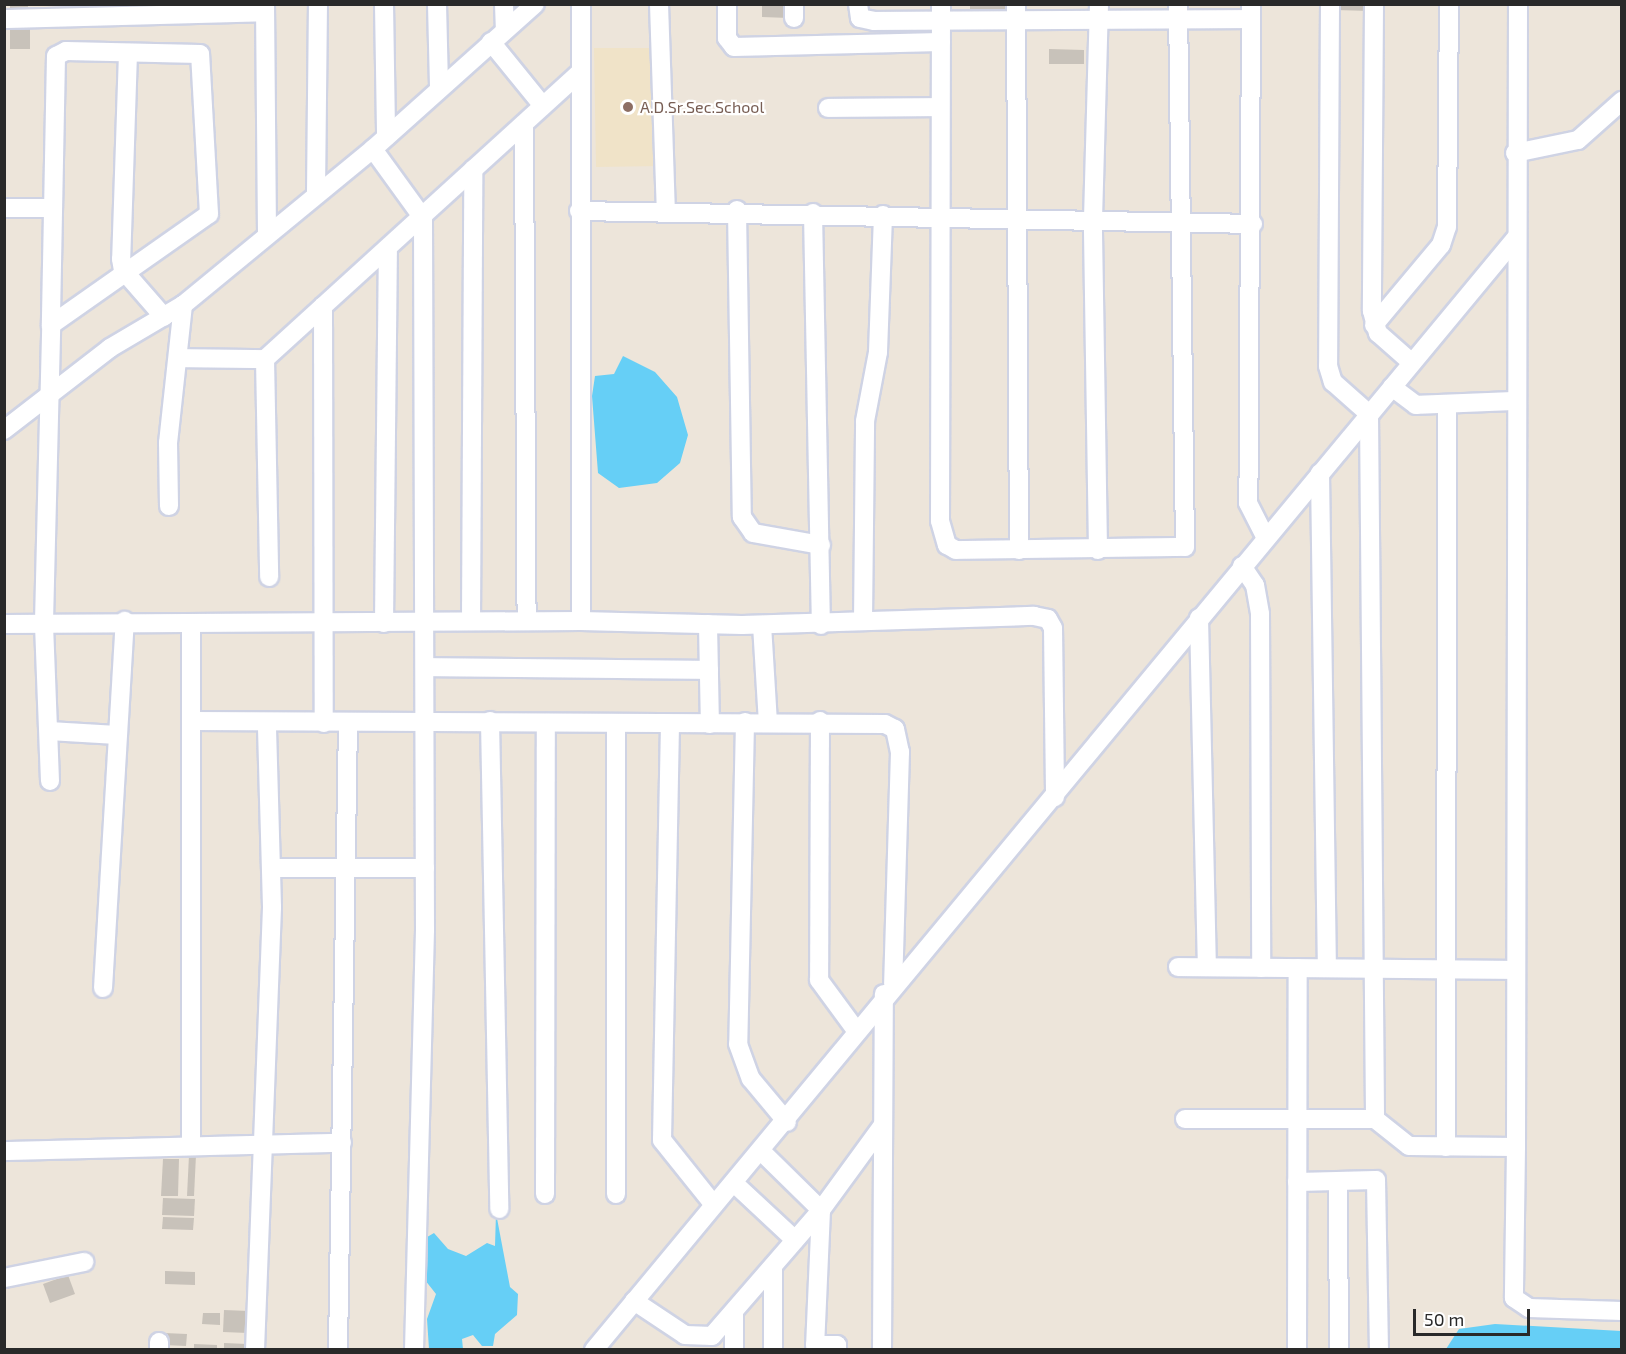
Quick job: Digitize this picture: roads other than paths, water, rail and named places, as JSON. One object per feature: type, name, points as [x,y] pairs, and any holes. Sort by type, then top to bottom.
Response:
[{"type":"street","points":[[316,193],[318,4]]},
{"type":"street","points":[[384,4],[379,143],[423,218],[425,868],[414,1350]]},
{"type":"street","points":[[437,4],[439,87]]},
{"type":"street","points":[[504,4],[505,30]]},
{"type":"street","points":[[4,430],[52,390],[183,305],[379,143],[439,87],[535,4]]},
{"type":"street","points":[[581,4],[579,211],[581,621]]},
{"type":"street","points":[[659,4],[666,210]]},
{"type":"street","points":[[727,4],[728,43],[734,47],[941,42]]},
{"type":"street","points":[[858,4],[865,20],[941,13],[1251,12],[1253,224],[1248,502],[1266,538]]},
{"type":"street","points":[[1330,4],[1328,366],[1333,382],[1369,414],[1375,1119]]},
{"type":"street","points":[[1374,4],[1374,325],[1412,363]]},
{"type":"street","points":[[1374,325],[1441,245],[1447,227],[1449,4]]},
{"type":"street","points":[[1518,4],[1515,153],[1514,970],[1516,1147],[1514,1298],[1529,1308],[1622,1311]]},
{"type":"street","points":[[4,19],[70,11],[265,8],[267,234]]},
{"type":"street","points":[[1098,550],[1093,219],[1099,11]]},
{"type":"street","points":[[941,13],[938,220],[943,535],[956,550],[1098,550],[1185,547],[1178,220],[1178,11]]},
{"type":"street","points":[[1016,12],[1019,550]]},
{"type":"street","points":[[491,42],[543,106]]},
{"type":"street","points":[[128,53],[123,270],[164,316]]},
{"type":"street","points":[[50,780],[44,622],[52,390],[49,208],[56,56],[128,53],[202,56],[201,134],[209,214],[123,270],[51,325]]},
{"type":"street","points":[[178,358],[265,359],[323,306],[388,252],[473,169],[580,72]]},
{"type":"street","points":[[1515,153],[1578,140],[1622,101]]},
{"type":"street","points":[[828,108],[940,107]]},
{"type":"street","points":[[524,124],[527,621]]},
{"type":"street","points":[[471,621],[473,169]]},
{"type":"street","points":[[4,208],[49,208]]},
{"type":"street","points":[[579,211],[737,210],[883,215],[938,220],[1018,215],[1253,224]]},
{"type":"street","points":[[737,210],[742,517],[753,533],[821,545]]},
{"type":"street","points":[[813,213],[821,625]]},
{"type":"street","points":[[863,621],[865,421],[878,352],[883,215]]},
{"type":"street","points":[[594,1350],[714,1205],[735,1184],[787,1122],[855,1029],[888,989],[1055,796],[1199,618],[1516,238]]},
{"type":"street","points":[[384,622],[388,252]]},
{"type":"street","points":[[169,506],[168,443],[183,305]]},
{"type":"street","points":[[323,306],[324,723]]},
{"type":"street","points":[[265,359],[269,577]]},
{"type":"street","points":[[1392,387],[1411,403],[1447,405],[1516,401]]},
{"type":"street","points":[[1446,1147],[1447,405]]},
{"type":"street","points":[[1320,473],[1327,968]]},
{"type":"street","points":[[1242,566],[1255,585],[1260,614],[1261,968]]},
{"type":"street","points":[[4,624],[125,621],[324,625],[384,622],[581,621],[821,625],[1011,614],[1048,619],[1053,628],[1055,796]]},
{"type":"street","points":[[1199,618],[1207,967]]},
{"type":"street","points":[[103,988],[125,621]]},
{"type":"street","points":[[191,623],[191,1146]]},
{"type":"street","points":[[708,624],[711,724]]},
{"type":"street","points":[[762,625],[768,723]]},
{"type":"street","points":[[425,667],[709,670]]},
{"type":"street","points":[[191,721],[267,724],[426,724],[490,721],[616,725],[820,721],[885,724],[895,729],[900,740],[888,989],[882,1350]]},
{"type":"street","points":[[490,721],[500,1209]]},
{"type":"street","points":[[820,721],[819,980],[855,1029]]},
{"type":"street","points":[[745,722],[738,1044],[751,1079],[787,1122]]},
{"type":"street","points":[[338,1350],[348,723]]},
{"type":"street","points":[[255,1350],[271,868],[267,724]]},
{"type":"street","points":[[545,1194],[546,724]]},
{"type":"street","points":[[670,724],[662,1140],[714,1205]]},
{"type":"street","points":[[616,725],[616,1194]]},
{"type":"street","points":[[49,731],[117,735]]},
{"type":"street","points":[[271,868],[425,868]]},
{"type":"street","points":[[1178,967],[1514,970]]},
{"type":"street","points":[[1297,1350],[1298,968]]},
{"type":"street","points":[[1185,1119],[1298,1117],[1375,1119],[1409,1146],[1516,1147]]},
{"type":"street","points":[[634,1301],[678,1331],[700,1338],[712,1336],[734,1314],[821,1210],[884,1125]]},
{"type":"street","points":[[4,1152],[262,1142],[342,1143]]},
{"type":"street","points":[[762,1151],[821,1210],[815,1346],[837,1345],[837,1350]]},
{"type":"street","points":[[1338,1180],[1339,1350]]},
{"type":"street","points":[[1297,1182],[1376,1180],[1379,1350]]},
{"type":"street","points":[[735,1184],[795,1240]]},
{"type":"street","points":[[4,1278],[84,1262]]},
{"type":"street","points":[[773,1267],[773,1350]]},
{"type":"street","points":[[734,1314],[734,1350]]},
{"type":"water","points":[[623,356],[655,372],[677,397],[688,435],[680,463],[657,483],[619,488],[598,473],[592,396],[595,376],[614,374]]},
{"type":"water","points":[[496,1213],[510,1287],[518,1294],[517,1315],[495,1334],[493,1346],[482,1346],[473,1335],[462,1339],[463,1349],[429,1349],[427,1319],[436,1294],[421,1275],[422,1240],[434,1233],[448,1249],[466,1256],[487,1243],[495,1246]]},
{"type":"water","points":[[1495,1324],[1621,1331],[1621,1349],[1446,1349],[1459,1329]]},
{"type":"place","name":"A.D.Sr.Sec.School","points":[[628,107]]}]
